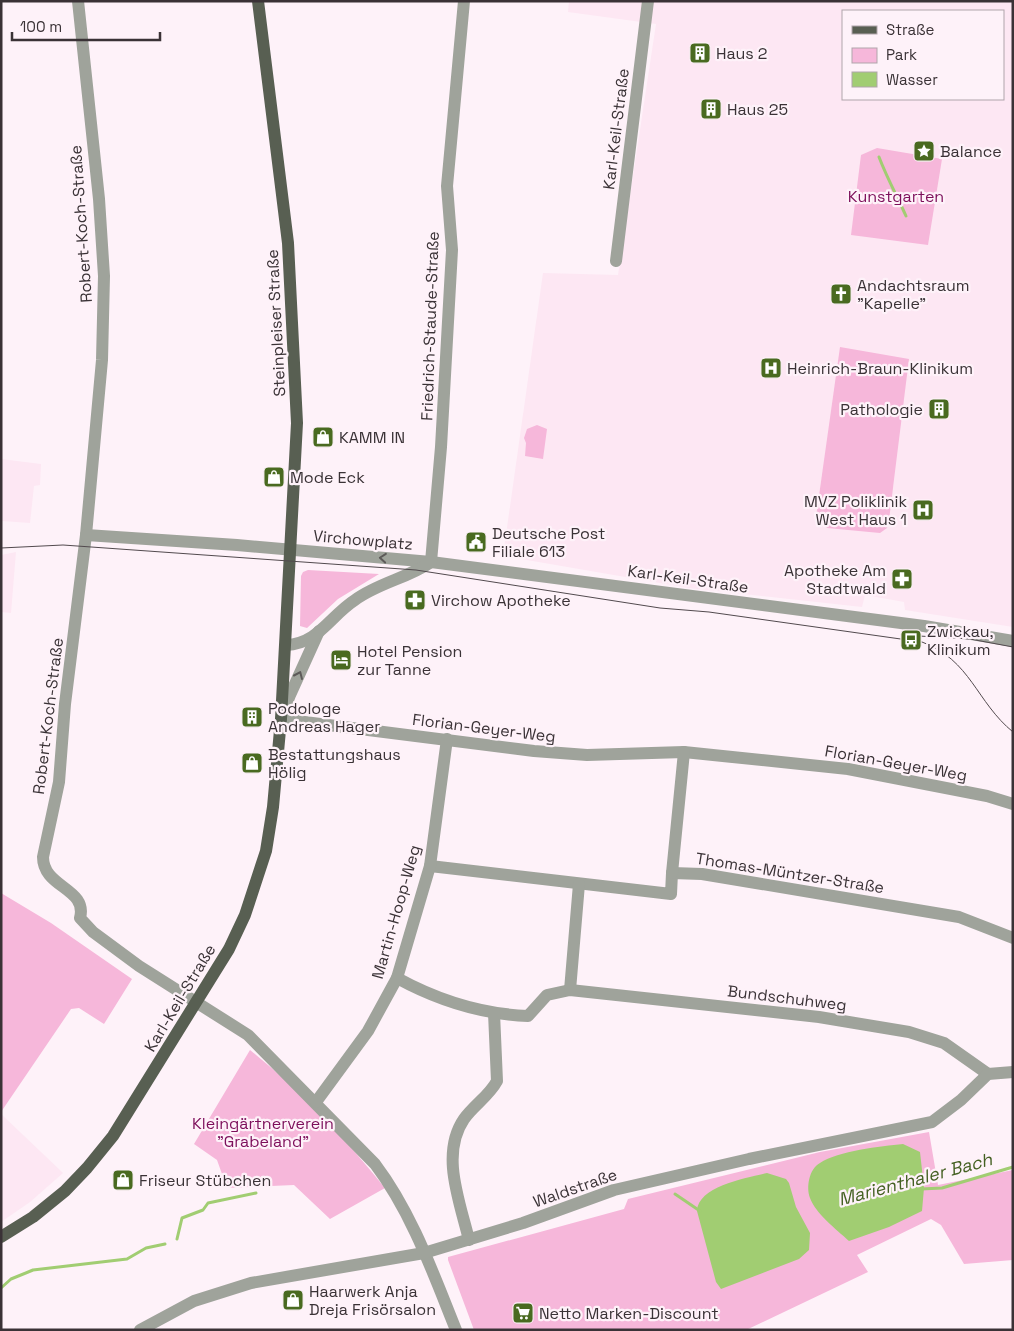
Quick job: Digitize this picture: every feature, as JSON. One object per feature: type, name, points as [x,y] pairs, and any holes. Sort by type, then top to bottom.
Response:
[{"type":"main road","name":"Steinpleiser Straße","points":[[258,1],[288,243],[297,409],[286,645]]},
{"type":"main road","name":"Karl-Keil-Straße","points":[[1,1237],[50,1204],[101,1153],[232,944],[258,880],[274,807],[286,645]]},
{"type":"street","name":"Robert-Koch-Straße","points":[[78,1],[104,276],[102,360],[86,535],[65,704],[59,782],[43,857],[43,867],[48,875],[79,900],[82,909],[80,918],[93,932],[196,1004]]},
{"type":"street","name":"Friedrich-Staude-Straße","points":[[431,562],[441,447],[452,250],[448,186],[464,1]]},
{"type":"street","name":"Karl-Keil-Straße","points":[[616,261],[648,1]]},
{"type":"street","points":[[86,535],[291,550]]},
{"type":"street","name":"Virchowplatz","points":[[291,550],[431,562]]},
{"type":"street","name":"Karl-Keil-Straße","points":[[286,645],[305,642],[355,600],[431,562],[924,626],[1013,641]]},
{"type":"street","name":"Karl-Keil-Straße","points":[[281,719],[319,632]]},
{"type":"street","name":"Florian-Geyer-Weg","points":[[281,719],[447,739],[534,752],[588,755],[684,752],[848,769],[987,796],[1013,804]]},
{"type":"street","name":"Martin-Hoop-Weg","points":[[316,1102],[368,1031],[397,978],[430,866],[447,739]]},
{"type":"street","points":[[672,873],[684,752]]},
{"type":"street","name":"Thomas-Müntzer-Straße","points":[[430,866],[448,866],[579,884],[671,894],[672,873],[702,874],[959,917],[1013,938]]},
{"type":"street","points":[[570,990],[579,884]]},
{"type":"street","name":"Bundschuhweg","points":[[397,978],[450,1003],[494,1013],[528,1016],[547,995],[570,990],[819,1017],[910,1032],[944,1043],[988,1074]]},
{"type":"street","points":[[196,1004],[248,1035],[375,1164],[392,1186],[424,1253],[456,1330]]},
{"type":"street","points":[[469,1240],[452,1159],[455,1139],[463,1121],[473,1108],[493,1089],[497,1081],[494,1013]]},
{"type":"street","points":[[988,1074],[1013,1072]]},
{"type":"street","name":"Waldstraße","points":[[140,1330],[194,1301],[241,1286],[424,1253],[523,1223],[614,1190],[932,1122],[961,1100],[988,1074]]},
{"type":"shaded area","name":"Heinrich-Braun-Klinikum","points":[[569,1],[1013,1],[1013,627],[905,610],[904,602],[865,595],[862,607],[689,588],[503,556],[543,273],[618,275],[656,24],[568,12]]},
{"type":"shaded area","points":[[1,459],[41,464],[40,485],[34,486],[30,523],[2,521],[1,532]]},
{"type":"shaded area","points":[[16,552],[11,613],[1,612],[1,555]]},
{"type":"shaded area","points":[[1,1114],[63,1173],[30,1202],[1,1222]]},
{"type":"green space","name":"Kunstgarten","points":[[877,148],[942,159],[928,245],[851,235],[861,155]]},
{"type":"green space","points":[[840,347],[909,359],[889,520],[887,528],[880,533],[827,528],[816,517]]},
{"type":"green space","points":[[537,425],[547,429],[543,459],[525,456],[526,443],[524,438],[527,429]]},
{"type":"green space","points":[[308,570],[379,574],[338,599],[307,628],[300,626],[301,576],[303,572]]},
{"type":"green space","points":[[1,893],[51,923],[132,979],[104,1024],[79,1008],[71,1009],[1,1112]]},
{"type":"green space","name":"Kleingärtnerverein \"Grabeland\"","points":[[250,1050],[287,1081],[321,1115],[385,1188],[330,1219],[294,1185],[227,1188],[217,1160],[194,1144]]},
{"type":"green space","points":[[929,1132],[938,1185],[1013,1170],[1013,1260],[964,1264],[941,1225],[931,1219],[857,1255],[868,1272],[746,1330],[474,1330],[448,1260],[448,1257],[624,1209],[628,1199],[820,1152]]},
{"type":"water","points":[[903,1144],[920,1152],[924,1188],[922,1211],[889,1227],[849,1241],[817,1210],[810,1198],[808,1189],[809,1179],[813,1169],[820,1163],[837,1155]]},
{"type":"water","points":[[767,1173],[786,1179],[789,1183],[796,1207],[810,1233],[809,1250],[799,1259],[721,1289],[716,1282],[697,1211],[699,1202],[714,1189],[725,1184]]},
{"type":"waterway","points":[[879,157],[906,216]]},
{"type":"waterway","name":"Marienthaler Bach","points":[[921,1189],[942,1188],[1013,1167]]},
{"type":"waterway","name":"Marienthaler Bach","points":[[177,1239],[182,1218],[203,1210],[208,1203],[256,1193]]},
{"type":"waterway","name":"Marienthaler Bach","points":[[675,1194],[700,1211]]},
{"type":"waterway","name":"Marienthaler Bach","points":[[1,1288],[11,1279],[33,1270],[127,1259],[146,1248],[165,1244]]},
{"type":"tram line","points":[[1,548],[63,545],[416,570],[660,608],[709,612],[922,642],[952,659],[963,670],[1000,720],[1013,732]]},
{"type":"tram line","points":[[919,636],[970,639],[1013,647]]},
{"type":"place","name":"Haus 2","points":[[700,53]]},
{"type":"place","name":"Haus 25","points":[[711,109]]},
{"type":"place","name":"Balance","points":[[924,151]]},
{"type":"place","name":"Andachtsraum \"Kapelle\"","points":[[841,294]]},
{"type":"place","name":"Heinrich-Braun-Klinikum","points":[[771,368]]},
{"type":"place","name":"Pathologie","points":[[939,409]]},
{"type":"place","name":"KAMM IN","points":[[323,437]]},
{"type":"place","name":"Mode Eck","points":[[274,477]]},
{"type":"place","name":"MVZ Poliklinik West Haus 1","points":[[923,510]]},
{"type":"place","name":"Deutsche Post Filiale 613","points":[[476,542]]},
{"type":"place","name":"Apotheke Am Stadtwald","points":[[902,579]]},
{"type":"place","name":"Virchow Apotheke","points":[[415,600]]},
{"type":"place","name":"Zwickau, Klinikum","points":[[911,640]]},
{"type":"place","name":"Hotel Pension zur Tanne","points":[[341,660]]},
{"type":"place","name":"Podologe Andreas Hager","points":[[252,717]]},
{"type":"place","name":"Bestattungshaus Hölig","points":[[252,763]]},
{"type":"place","name":"Friseur Stübchen","points":[[123,1180]]},
{"type":"place","name":"Haarwerk Anja Dreja Frisörsalon","points":[[293,1300]]},
{"type":"place","name":"Netto Marken-Discount","points":[[523,1313]]}]
